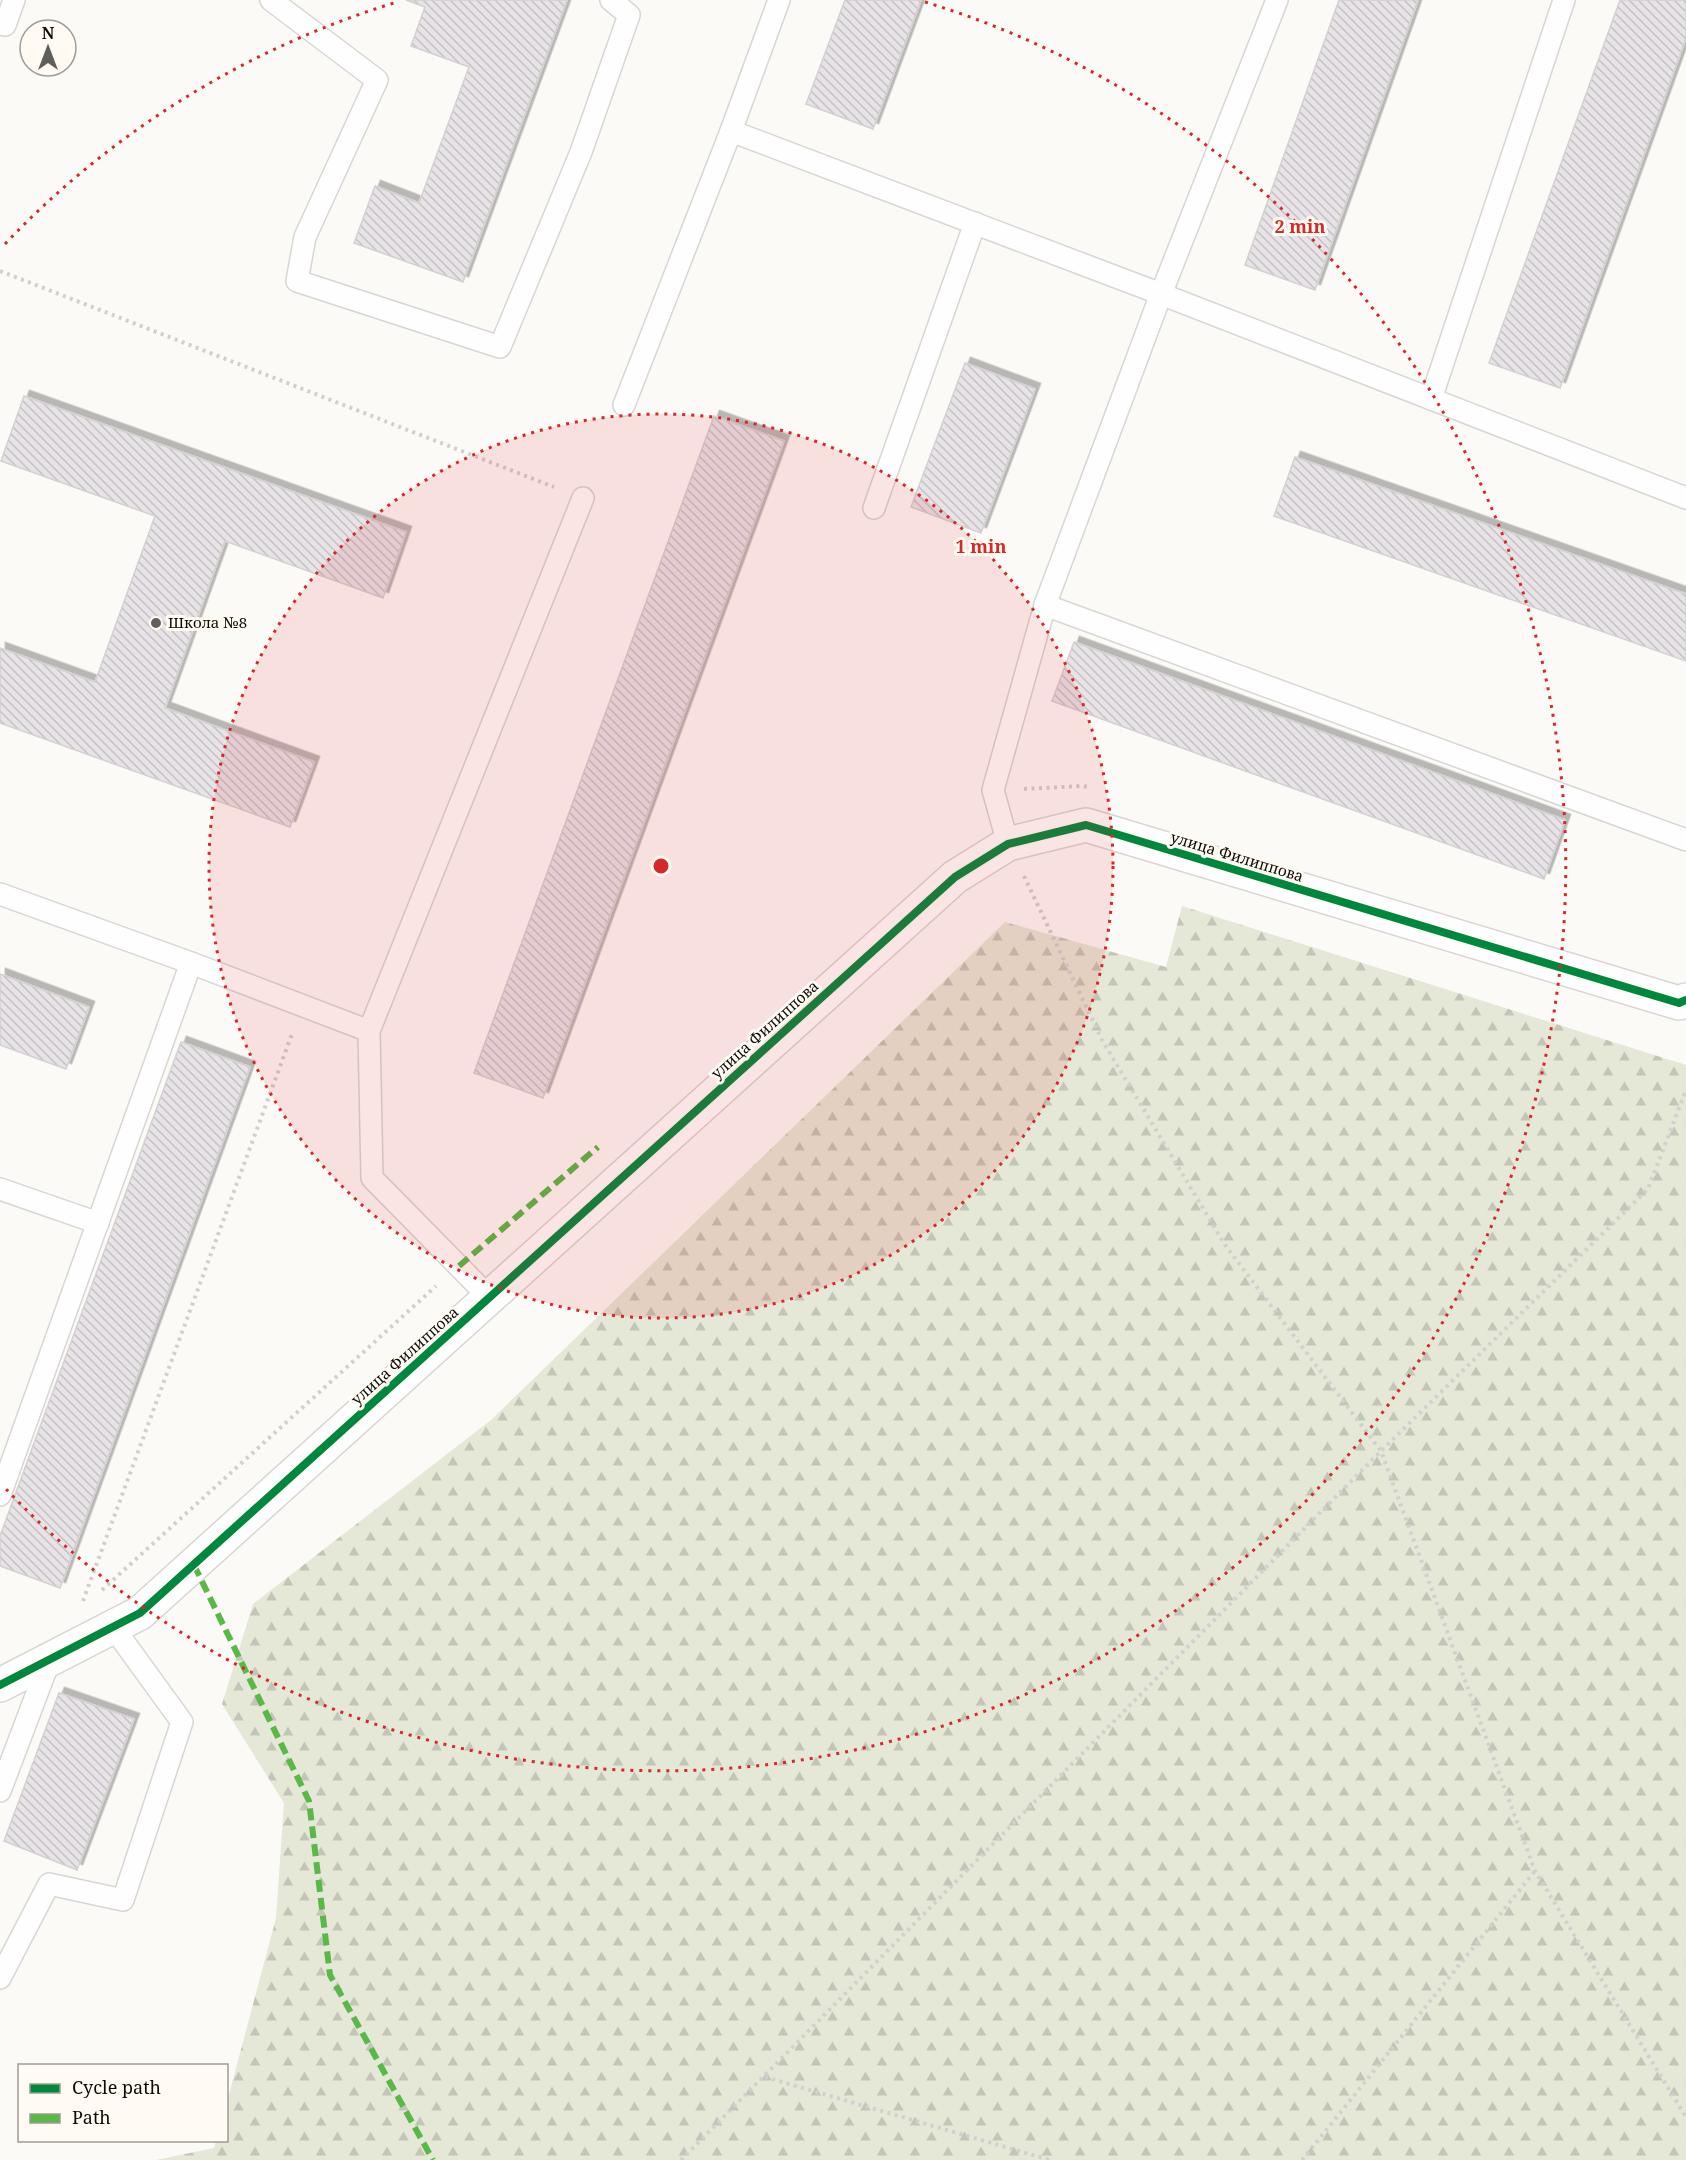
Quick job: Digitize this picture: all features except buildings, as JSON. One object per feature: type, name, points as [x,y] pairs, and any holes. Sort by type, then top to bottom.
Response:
[{"type":"street","name":"улица Филиппова","points":[[0,1685],[140,1613],[955,877],[1008,844],[1086,825],[1679,1003],[1686,1000]]},
{"type":"lane","points":[[0,24],[5,25],[14,0]]},
{"type":"lane","points":[[271,0],[377,81],[305,237],[297,280],[500,347],[581,152],[629,15],[611,0]]},
{"type":"lane","points":[[624,405],[731,131],[779,0]]},
{"type":"lane","points":[[1008,844],[993,790],[1045,604],[1161,294],[1277,0]]},
{"type":"lane","points":[[1431,399],[1564,0]]},
{"type":"lane","points":[[731,131],[1161,294],[1686,498]]},
{"type":"lane","points":[[874,508],[975,223]]},
{"type":"lane","points":[[489,1297],[372,1178],[369,1031],[583,498]]},
{"type":"lane","points":[[1045,604],[1686,840]]},
{"type":"lane","points":[[0,894],[369,1031]]},
{"type":"lane","points":[[0,1495],[191,963]]},
{"type":"lane","points":[[0,1189],[98,1223]]},
{"type":"lane","points":[[0,1978],[49,1884],[123,1900],[182,1722],[113,1627]]},
{"type":"lane","points":[[0,1791],[50,1659]]},
{"type":"path","points":[[0,271],[583,498]]},
{"type":"path","points":[[1008,844],[1102,1040],[1225,1245],[1381,1451],[1535,1871],[1686,2117]]},
{"type":"path","points":[[88,1602],[80,1610],[295,1025]]},
{"type":"path","points":[[681,2160],[1381,1451],[1648,1189],[1686,1090]]},
{"type":"path","points":[[97,1594],[459,1266]]},
{"type":"path","points":[[1302,2160],[1535,1871]]},
{"type":"path","points":[[765,2077],[1050,2160]]},
{"type":"green space","points":[[1182,906],[1686,1065],[1686,2160],[156,2160],[214,2148],[216,2142],[228,2142],[228,2098],[276,1918],[284,1803],[222,1704],[253,1604],[491,1420],[1005,922],[1166,967]]},
{"type":"marked path","points":[[459,1266],[598,1147]]},
{"type":"marked path","points":[[194,1565],[309,1801],[330,1975],[433,2160]]},
{"type":"cycle path","points":[[0,1685],[140,1613],[955,877],[1008,844],[1086,825],[1679,1003],[1686,1000]]},
{"type":"place","name":"Школа №8","points":[[156,623]]}]
